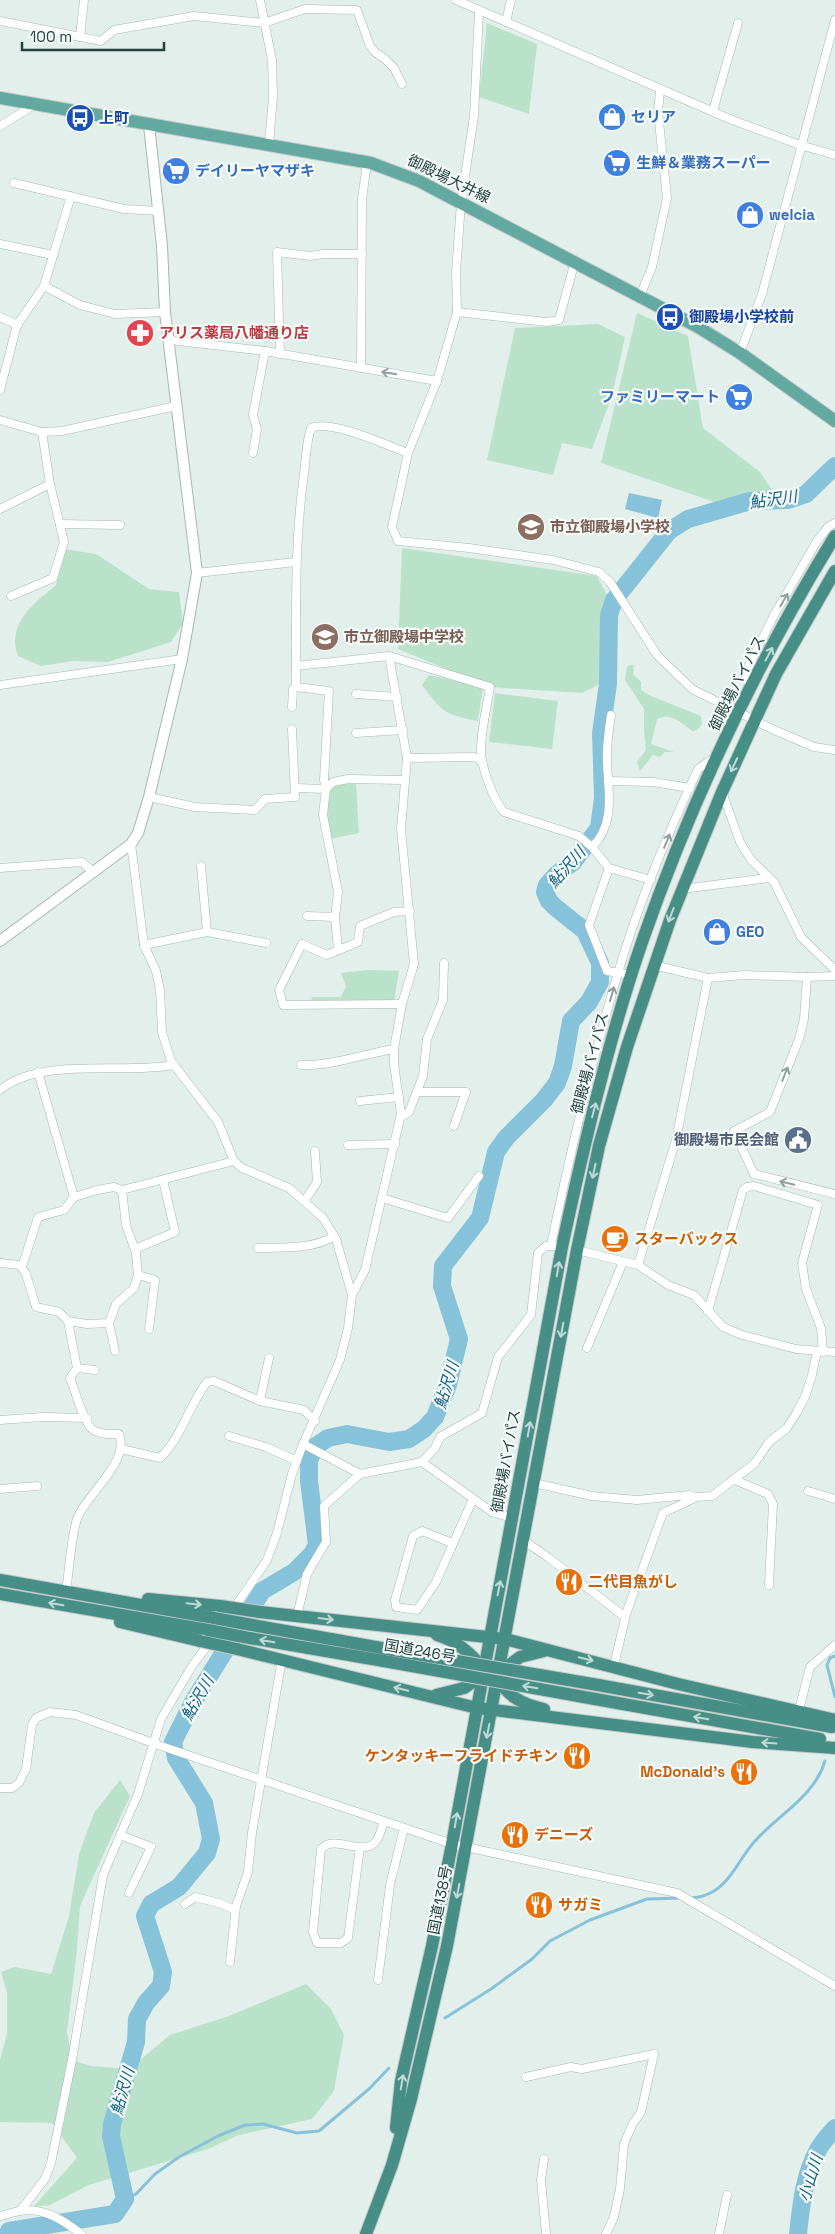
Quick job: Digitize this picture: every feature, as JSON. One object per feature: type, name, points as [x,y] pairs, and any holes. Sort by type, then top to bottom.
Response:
[{"type":"highway","name":"御殿場バイパス","points":[[488,1642],[512,1518],[557,1246],[632,975],[673,862],[719,755],[749,692],[786,622],[835,536]]},
{"type":"highway","name":"御殿場バイパス","points":[[504,1644],[577,1250],[599,1146],[626,1047],[653,965],[682,888],[722,792],[776,674],[835,571]]},
{"type":"highway","name":"国道246号","points":[[0,1580],[252,1625],[595,1699],[835,1742]]},
{"type":"highway","name":"国道246号","points":[[0,1594],[244,1637],[598,1685],[835,1727]]},
{"type":"highway","points":[[93,1597],[139,1598],[220,1606],[558,1652],[687,1686],[799,1710],[835,1720]]},
{"type":"highway","points":[[90,1610],[128,1625],[282,1659],[423,1694],[620,1725],[753,1742],[835,1748]]},
{"type":"highway","points":[[363,1624],[443,1637],[470,1654],[491,1673],[507,1692],[521,1703],[620,1725]]},
{"type":"highway","points":[[488,1642],[491,1673]]},
{"type":"highway","points":[[491,1673],[504,1644]]},
{"type":"highway","points":[[423,1694],[454,1692],[530,1653],[558,1652]]},
{"type":"highway","name":"国道138号","points":[[392,2165],[401,2081],[432,1946],[478,1702],[491,1673]]},
{"type":"highway","name":"国道138号","points":[[366,2234],[392,2165],[430,2022],[447,1946],[493,1704],[491,1673]]},
{"type":"main road","name":"御殿場大井線","points":[[0,98],[367,162],[394,170],[575,261],[698,327],[740,353],[835,421]]},
{"type":"street","points":[[80,37],[84,0]]},
{"type":"street","points":[[260,0],[272,60],[273,96],[269,145]]},
{"type":"street","points":[[456,0],[660,90],[800,145],[835,155]]},
{"type":"street","points":[[506,22],[511,0]]},
{"type":"street","points":[[0,21],[101,41],[114,30],[194,16],[264,23],[306,9],[357,10],[370,46],[376,54],[385,59],[394,68],[402,84]]},
{"type":"street","points":[[479,11],[474,116],[461,203],[456,272],[457,312],[437,381],[408,452],[392,526],[398,541],[469,548],[553,560],[599,572],[610,582],[657,655],[692,689],[754,721],[814,747],[835,750]]},
{"type":"street","points":[[740,353],[762,294],[800,145],[835,20]]},
{"type":"street","points":[[713,111],[738,22]]},
{"type":"street","points":[[640,296],[652,267],[667,198],[658,112],[660,90]]},
{"type":"street","points":[[0,126],[34,105]]},
{"type":"street","points":[[0,941],[131,844],[138,833],[149,797],[182,659],[197,573],[176,406],[170,340],[165,312],[159,211],[149,125]]},
{"type":"street","points":[[361,368],[362,199],[367,162]]},
{"type":"street","points":[[14,183],[124,209],[159,211]]},
{"type":"street","points":[[0,390],[18,325],[44,286],[71,196]]},
{"type":"street","points":[[0,244],[53,255]]},
{"type":"street","points":[[280,354],[277,252],[310,256],[362,254]]},
{"type":"street","points":[[457,312],[547,322],[558,320],[575,261]]},
{"type":"street","points":[[44,286],[80,305],[115,314],[165,312]]},
{"type":"street","points":[[0,317],[18,325]]},
{"type":"street","points":[[170,340],[265,351],[437,381]]},
{"type":"street","points":[[252,453],[258,429],[253,415],[265,351]]},
{"type":"street","points":[[0,420],[42,432],[62,431],[176,406]]},
{"type":"street","points":[[292,707],[293,690],[296,687],[295,562],[307,439],[311,428],[318,425],[333,427],[408,452]]},
{"type":"street","points":[[11,596],[53,578],[64,549],[50,484],[42,432]]},
{"type":"street","points":[[0,509],[50,484]]},
{"type":"street","points":[[749,692],[747,670],[773,617],[817,541],[828,527],[835,523]]},
{"type":"street","points":[[60,524],[120,525]]},
{"type":"street","points":[[197,573],[295,562]]},
{"type":"street","points":[[296,666],[389,656],[490,687],[481,749],[482,761],[496,803],[504,812],[579,836],[592,847],[609,868],[650,880]]},
{"type":"street","points":[[20,2211],[45,2179],[51,2163],[72,2060],[103,1875],[138,1794],[160,1718],[192,1666],[267,1560],[282,1518],[297,1461],[340,1360],[348,1328],[352,1295],[365,1270],[395,1144],[400,1117],[394,1049],[402,1004],[414,964],[401,829],[407,758],[389,656]]},
{"type":"street","points":[[0,685],[182,659]]},
{"type":"street","points":[[296,687],[329,691],[324,780],[326,789],[323,815],[338,892],[335,917],[338,950]]},
{"type":"street","points":[[356,694],[397,697]]},
{"type":"street","points":[[592,847],[602,838],[608,820],[610,797],[607,739],[611,715]]},
{"type":"street","points":[[149,797],[195,807],[255,810],[265,799],[295,797],[292,729]]},
{"type":"street","points":[[356,733],[403,730]]},
{"type":"street","points":[[297,1616],[307,1574],[326,1542],[324,1506],[360,1474],[422,1462],[434,1448],[440,1437],[482,1413],[498,1357],[531,1314],[538,1253],[541,1249],[557,1246],[570,1152],[618,972],[650,880],[698,769],[719,755]]},
{"type":"street","points":[[407,758],[474,757],[482,761]]},
{"type":"street","points":[[295,788],[326,789],[333,782],[348,779],[404,780]]},
{"type":"street","points":[[608,781],[653,782],[690,788]]},
{"type":"street","points":[[722,792],[740,842],[751,860],[774,882],[801,937],[835,970]]},
{"type":"street","points":[[131,844],[144,945],[156,972],[160,990],[162,1032],[174,1065],[218,1122],[234,1161],[242,1168],[289,1188],[305,1200],[323,1218],[334,1236],[352,1295]]},
{"type":"street","points":[[0,868],[82,862],[93,872]]},
{"type":"street","points":[[201,866],[207,932]]},
{"type":"street","points":[[609,868],[589,925],[607,971],[632,975]]},
{"type":"street","points":[[682,888],[769,878]]},
{"type":"street","points":[[402,1004],[284,1005],[279,990],[302,944],[327,955],[358,942],[360,926],[394,912],[410,911]]},
{"type":"street","points":[[307,916],[335,917]]},
{"type":"street","points":[[144,945],[207,932],[266,943]]},
{"type":"street","points":[[400,1117],[409,1112],[423,1076],[427,1039],[443,1000],[444,963]]},
{"type":"street","points":[[653,965],[708,978],[744,975],[835,976]]},
{"type":"street","points":[[807,977],[804,1019],[799,1039],[770,1112],[734,1131],[754,1174],[835,1194]]},
{"type":"street","points":[[638,1266],[676,1140],[708,978]]},
{"type":"street","points":[[301,1065],[320,1066],[364,1054],[394,1049]]},
{"type":"street","points":[[0,1090],[11,1081],[38,1072],[139,1069],[174,1065]]},
{"type":"street","points":[[38,1072],[74,1197]]},
{"type":"street","points":[[417,1092],[466,1092],[454,1126]]},
{"type":"street","points":[[360,1101],[399,1097]]},
{"type":"street","points":[[348,1144],[395,1144]]},
{"type":"street","points":[[305,1200],[317,1182],[315,1151]]},
{"type":"street","points":[[22,1267],[38,1217],[64,1210],[74,1197],[114,1187],[122,1190],[234,1161]]},
{"type":"street","points":[[382,1198],[448,1218],[479,1176]]},
{"type":"street","points":[[135,1249],[175,1232],[163,1180]]},
{"type":"street","points":[[614,1666],[625,1617],[663,1513],[697,1497],[712,1496],[735,1480],[754,1464],[769,1442],[787,1428],[805,1397],[820,1351],[821,1328],[806,1289],[802,1263],[818,1205],[754,1186],[743,1190],[708,1311]]},
{"type":"street","points":[[115,1351],[109,1323],[116,1304],[134,1288],[138,1275],[135,1249],[126,1225],[122,1190]]},
{"type":"street","points":[[258,1248],[284,1248],[326,1242],[334,1236]]},
{"type":"street","points":[[577,1250],[638,1266],[668,1285],[694,1295],[723,1327],[742,1335],[796,1348],[835,1352]]},
{"type":"street","points":[[587,1348],[623,1262]]},
{"type":"street","points":[[0,1263],[22,1267],[36,1307],[59,1312],[68,1321],[77,1368],[70,1378],[86,1418],[92,1429],[100,1433],[119,1434],[122,1442],[121,1449],[110,1472],[78,1518],[66,1592]]},
{"type":"street","points":[[138,1275],[155,1280],[149,1329]]},
{"type":"street","points":[[68,1321],[87,1324],[109,1323]]},
{"type":"street","points":[[260,1401],[268,1358]]},
{"type":"street","points":[[77,1368],[95,1370]]},
{"type":"street","points":[[121,1449],[160,1458],[172,1447],[196,1396],[207,1382],[214,1381],[260,1401],[304,1410],[315,1421]]},
{"type":"street","points":[[0,1420],[43,1417],[86,1418]]},
{"type":"street","points":[[229,1436],[266,1447],[297,1461]]},
{"type":"street","points":[[305,1446],[360,1474]]},
{"type":"street","points":[[422,1462],[492,1512],[512,1518]]},
{"type":"street","points":[[735,1480],[768,1494],[773,1504],[769,1585]]},
{"type":"street","points":[[534,1483],[592,1496],[637,1500],[688,1494],[697,1497]]},
{"type":"street","points":[[0,1489],[37,1486]]},
{"type":"street","points":[[808,1491],[835,1499]]},
{"type":"street","points":[[452,1543],[422,1531],[413,1536],[394,1600],[396,1607],[417,1610],[436,1582],[473,1500]]},
{"type":"street","points":[[523,1540],[625,1617]]},
{"type":"street","points":[[799,1710],[810,1667],[835,1644]]},
{"type":"street","points":[[230,1962],[235,1910],[248,1872],[252,1833],[282,1659]]},
{"type":"street","points":[[0,1788],[12,1788],[19,1783],[26,1769],[32,1725],[36,1718],[50,1712],[76,1715],[164,1748],[452,1844],[676,1893],[835,1986]]},
{"type":"street","points":[[360,1847],[348,1938],[341,1943],[317,1943],[313,1932],[321,1849],[331,1843],[360,1847],[369,1845],[376,1841],[384,1821]]},
{"type":"street","points":[[378,1980],[390,1885],[404,1828]]},
{"type":"street","points":[[120,1835],[151,1847],[129,1893]]},
{"type":"street","points":[[185,1904],[195,1897],[219,1903],[235,1910]]},
{"type":"street","points":[[526,2077],[571,2067],[582,2069],[654,2054],[641,2112],[632,2124],[624,2144],[620,2189],[614,2216],[606,2234]]},
{"type":"street","points":[[544,2159],[541,2180],[546,2234]]},
{"type":"street","points":[[720,2234],[727,2195]]},
{"type":"street","points":[[0,2224],[3,2216],[20,2211],[45,2212],[59,2218],[81,2234]]},
{"type":"green space","points":[[487,23],[537,44],[529,114],[479,97]]},
{"type":"green space","points":[[637,313],[688,336],[703,428],[760,472],[776,496],[720,504],[601,463]]},
{"type":"green space","points":[[598,324],[625,337],[612,396],[592,449],[562,443],[553,475],[487,460],[515,328]]},
{"type":"green space","points":[[402,548],[597,576],[607,595],[602,683],[582,693],[490,687],[398,649]]},
{"type":"green space","points":[[64,549],[96,554],[149,589],[179,592],[183,623],[171,642],[108,662],[73,661],[41,666],[18,656],[15,644],[19,624],[31,607],[56,585]]},
{"type":"green space","points":[[634,665],[633,674],[641,682],[641,690],[651,696],[701,716],[702,724],[697,730],[692,731],[671,718],[662,717],[657,719],[651,744],[674,752],[665,752],[660,757],[653,755],[640,771],[637,762],[646,750],[644,709],[625,680],[627,667]]},
{"type":"green space","points":[[429,675],[483,687],[478,721],[458,717],[440,707],[422,685]]},
{"type":"green space","points":[[495,693],[558,701],[552,749],[489,742]]},
{"type":"green space","points":[[349,781],[356,784],[359,833],[330,839],[325,812],[328,787]]},
{"type":"green space","points":[[369,970],[399,971],[394,1001],[311,1002],[312,997],[341,997],[346,986],[341,973]]},
{"type":"green space","points":[[120,1780],[130,1796],[80,1906],[77,1950],[67,2032],[72,2060],[91,2066],[129,2069],[170,2035],[229,2016],[306,1984],[331,2009],[344,2035],[334,2091],[312,2119],[239,2135],[208,2149],[89,2185],[50,2205],[33,2207],[77,2158],[52,2123],[0,2122],[0,2060],[7,2034],[7,1992],[1,1972],[15,1967],[51,1974],[69,1916],[79,1854],[94,1813]]},
{"type":"water","points":[[629,493],[662,500],[658,518],[625,509]]},
{"type":"waterway","name":"鮎沢川","points":[[8,2234],[9,2231],[115,2214],[125,2199],[111,2136],[112,2124],[136,2042],[137,2019],[146,2003],[161,1986],[163,1972],[145,1916],[151,1904],[179,1887],[207,1853],[211,1839],[204,1803],[176,1758],[173,1742],[193,1702],[262,1591],[294,1572],[312,1554],[317,1545],[309,1481],[309,1460],[316,1446],[328,1438],[347,1434],[389,1442],[409,1439],[424,1429],[435,1417],[448,1385],[459,1339],[442,1286],[443,1266],[480,1218],[496,1152],[506,1138],[544,1100],[557,1083],[563,1066],[571,1021],[589,1002],[600,982],[600,963],[585,931],[555,907],[549,901],[545,892],[547,885],[556,875],[573,862],[599,828],[603,798],[601,733],[608,684],[609,615],[614,600],[669,531],[688,519],[750,501],[788,500],[806,494],[835,466]]},
{"type":"waterway","points":[[835,1656],[830,1658],[827,1665],[835,1697]]},
{"type":"waterway","points":[[689,1898],[708,1894],[726,1881],[755,1841],[805,1795],[813,1785],[825,1761]]},
{"type":"waterway","points":[[445,2018],[491,1989],[532,1959],[550,1941],[590,1920],[647,1899],[683,1898]]},
{"type":"waterway","points":[[125,2199],[136,2194],[155,2174],[179,2157],[218,2136],[245,2125],[263,2124],[297,2133],[319,2131],[369,2089],[389,2068]]},
{"type":"waterway","name":"小山川","points":[[798,2234],[800,2213],[809,2170],[820,2147],[835,2128]]},
{"type":"place","name":"セリア","points":[[612,117]]},
{"type":"place","name":"上町","points":[[80,118]]},
{"type":"place","name":"生鮮＆業務スーパー","points":[[617,163]]},
{"type":"place","name":"デイリーヤマザキ","points":[[176,171]]},
{"type":"place","name":"welcia","points":[[750,215]]},
{"type":"place","name":"御殿場小学校前","points":[[670,317]]},
{"type":"place","name":"アリス薬局八幡通り店","points":[[140,333]]},
{"type":"place","name":"ファミリーマート","points":[[739,397]]},
{"type":"place","name":"市立御殿場小学校","points":[[531,527]]},
{"type":"place","name":"市立御殿場中学校","points":[[325,637]]},
{"type":"place","name":"GEO","points":[[717,932]]},
{"type":"place","name":"御殿場市民会館","points":[[798,1140]]},
{"type":"place","name":"スターバックス","points":[[615,1239]]},
{"type":"place","name":"二代目魚がし","points":[[569,1582]]},
{"type":"place","name":"ケンタッキーフライドチキン","points":[[577,1756]]},
{"type":"place","name":"McDonald's","points":[[744,1772]]},
{"type":"place","name":"デニーズ","points":[[515,1835]]},
{"type":"place","name":"サガミ","points":[[539,1905]]}]
